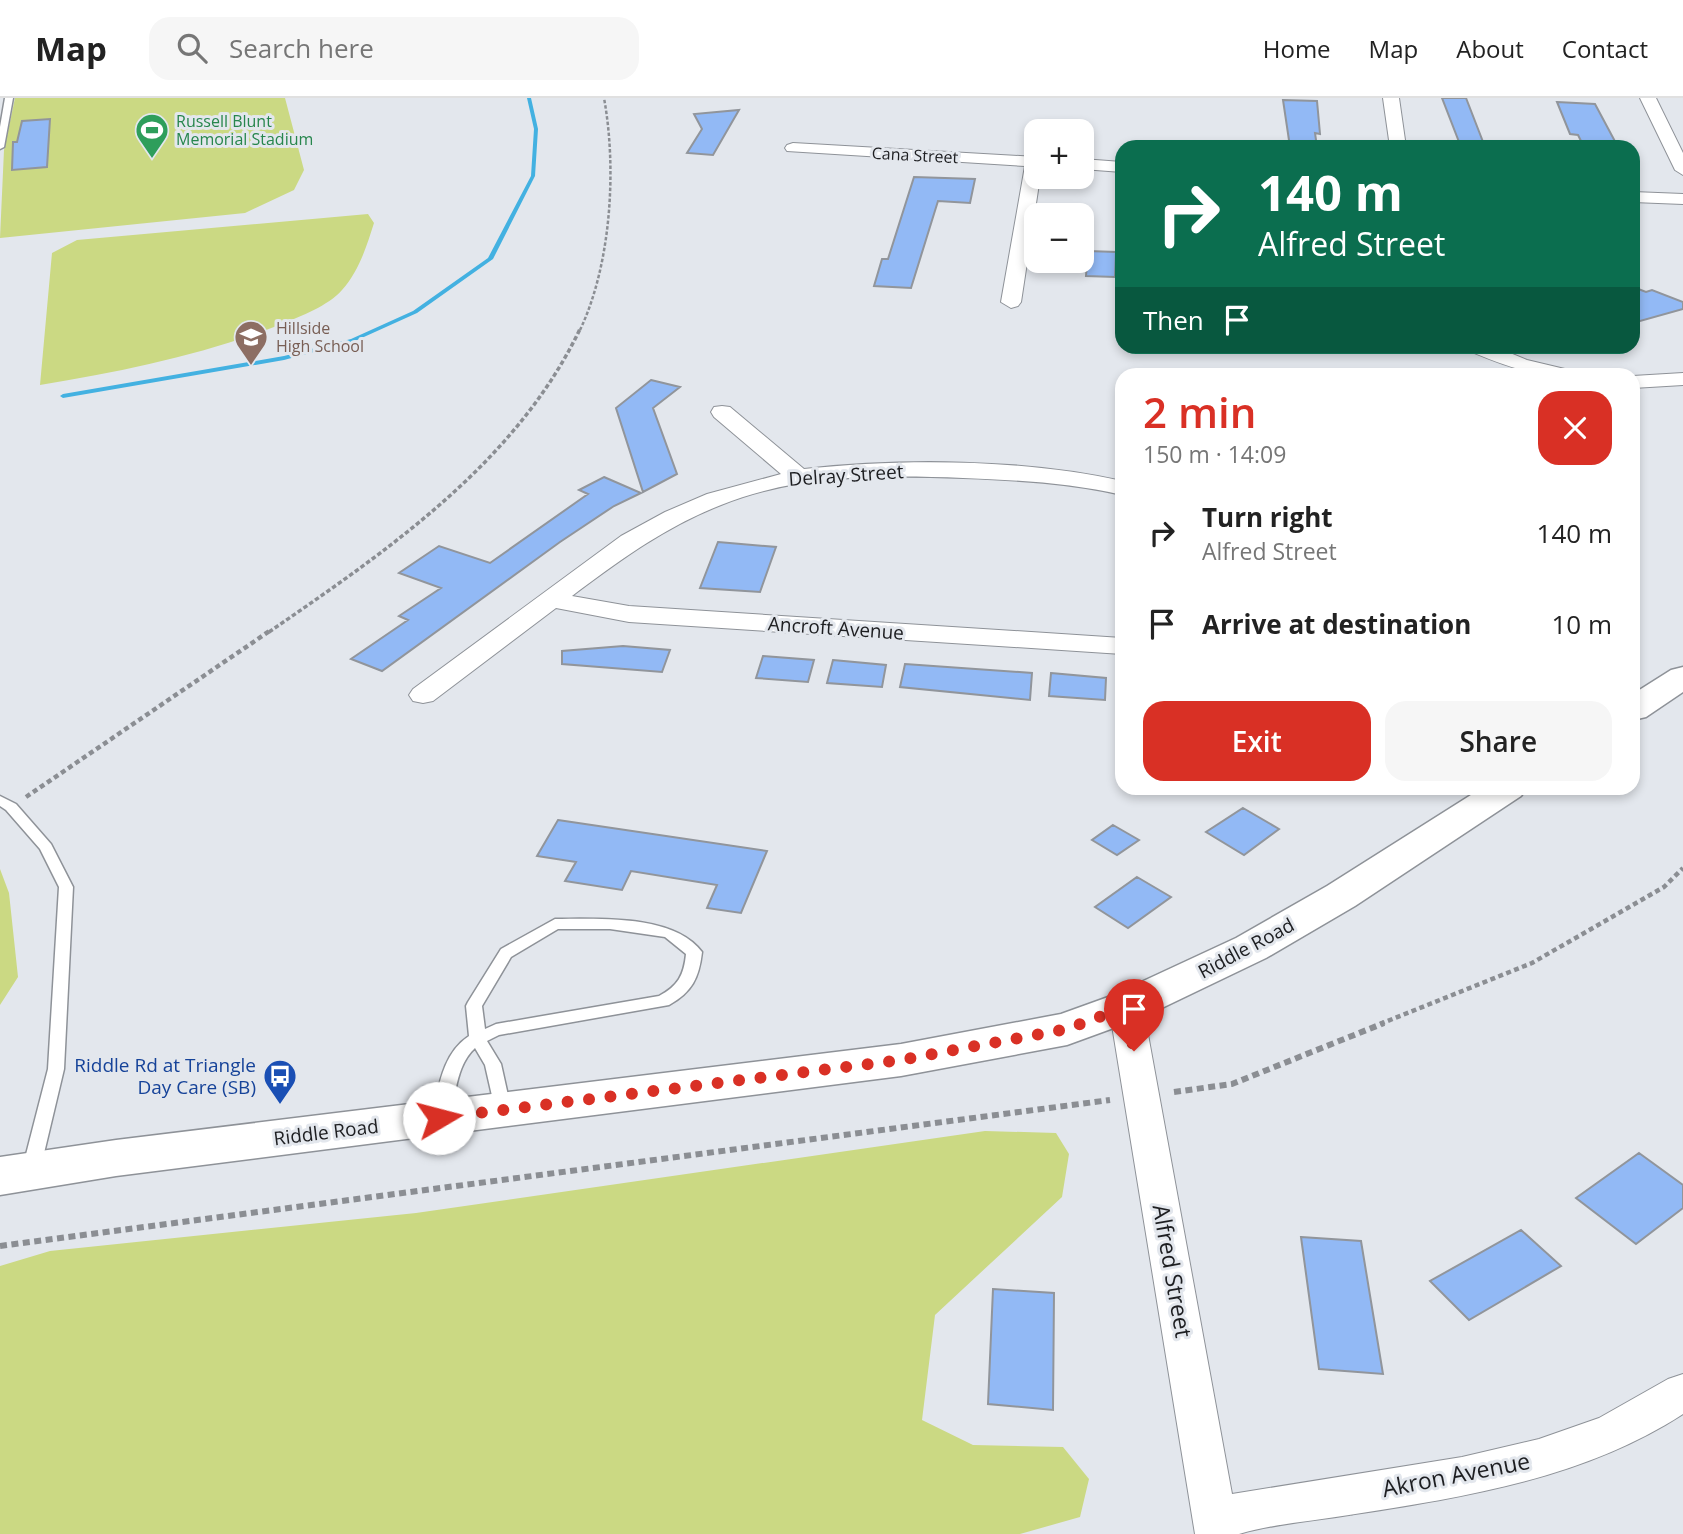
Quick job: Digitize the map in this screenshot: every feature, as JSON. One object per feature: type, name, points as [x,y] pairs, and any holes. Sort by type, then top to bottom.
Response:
[{"type":"main road","points":[[1640,705],[1683,677]]},
{"type":"main road","name":"Riddle Road","points":[[15,1174],[901,1060],[1067,1029],[1126,1007],[1251,948],[1341,896],[1497,795]]},
{"type":"street","points":[[1391,98],[1397,140]]},
{"type":"street","points":[[1648,98],[1683,170]]},
{"type":"street","name":"Cana Street","points":[[793,148],[1024,161]]},
{"type":"street","points":[[1094,165],[1115,166]]},
{"type":"street","points":[[1011,302],[1030,189]]},
{"type":"street","points":[[1640,197],[1683,199]]},
{"type":"street","points":[[1494,354],[1535,368]]},
{"type":"street","points":[[1640,382],[1683,379]]},
{"type":"street","points":[[722,412],[797,475]]},
{"type":"street","name":"Delray Street","points":[[422,695],[630,541],[662,521],[737,490],[797,475],[874,470],[941,470],[1073,478],[1115,487]]},
{"type":"street","name":"Ancroft Avenue","points":[[551,600],[629,614],[1115,646]]},
{"type":"street","name":"Alfred Street","points":[[1126,1007],[1216,1525]]},
{"type":"street","name":"Akron Avenue","points":[[1216,1525],[1500,1469],[1584,1445],[1619,1431],[1683,1392]]},
{"type":"lane","points":[[0,147],[9,98]]},
{"type":"lane","points":[[5,804],[46,847],[66,887],[56,1069],[15,1174]]},
{"type":"lane","points":[[439,1118],[459,1053],[478,1040],[496,1030],[663,1001],[682,991],[692,970],[694,952],[669,933],[610,924],[555,924],[506,953],[474,1006],[478,1040],[493,1064],[503,1110]]},
{"type":"path","points":[[5,804],[334,588],[409,531],[500,446],[558,373],[586,318],[604,245],[609,201],[611,154],[604,98]]},
{"type":"path","points":[[0,1246],[1232,1084],[1532,964],[1664,887],[1683,868]]},
{"type":"green space","name":"Russell Blunt Memorial Stadium","points":[[15,98],[285,98],[304,170],[294,190],[245,213],[0,238],[4,150]]},
{"type":"green space","points":[[368,214],[374,223],[353,275],[336,296],[314,310],[223,345],[132,368],[40,385],[52,253],[77,240]]},
{"type":"green space","points":[[0,869],[9,893],[18,977],[0,1005]]},
{"type":"green space","points":[[985,1131],[1056,1133],[1069,1154],[1062,1197],[935,1315],[922,1420],[973,1445],[1063,1447],[1089,1479],[1080,1517],[1020,1534],[0,1534],[0,1266],[50,1251],[416,1213]]},
{"type":"building","points":[[1442,98],[1466,98],[1482,140],[1458,140]]},
{"type":"building","points":[[1283,100],[1317,101],[1320,134],[1315,133],[1316,140],[1289,140]]},
{"type":"building","points":[[1557,102],[1595,104],[1614,140],[1580,140],[1578,135],[1570,134]]},
{"type":"building","points":[[739,110],[713,155],[687,153],[702,129],[694,114]]},
{"type":"building","points":[[50,119],[47,167],[12,170],[13,142],[17,142],[22,121]]},
{"type":"building","points":[[914,177],[975,179],[970,203],[938,201],[911,288],[874,286],[882,259],[888,259]]},
{"type":"building","points":[[1094,251],[1115,252],[1115,277],[1086,276],[1086,273],[1094,273]]},
{"type":"building","points":[[1640,290],[1646,292],[1652,290],[1683,302],[1683,309],[1640,321]]},
{"type":"building","points":[[651,380],[680,387],[653,408],[677,474],[643,492],[616,408]]},
{"type":"building","points":[[604,477],[641,493],[614,506],[560,542],[382,671],[351,659],[408,620],[399,616],[441,588],[399,573],[439,546],[490,563],[588,494],[579,490]]},
{"type":"building","points":[[718,542],[776,547],[760,592],[700,588]]},
{"type":"building","points":[[623,646],[670,650],[662,672],[562,664],[562,651]]},
{"type":"building","points":[[763,656],[814,660],[808,682],[756,678]]},
{"type":"building","points":[[833,660],[886,665],[882,687],[827,683]]},
{"type":"building","points":[[905,664],[1032,673],[1030,700],[900,687]]},
{"type":"building","points":[[1051,673],[1106,678],[1105,700],[1049,696]]},
{"type":"building","points":[[1243,808],[1279,829],[1244,855],[1206,832]]},
{"type":"building","points":[[558,820],[767,851],[741,913],[707,908],[717,885],[631,871],[622,890],[565,881],[576,862],[537,856]]},
{"type":"building","points":[[1113,825],[1139,840],[1117,855],[1092,840]]},
{"type":"building","points":[[1137,877],[1171,897],[1128,928],[1095,907]]},
{"type":"building","points":[[1639,1153],[1683,1185],[1683,1208],[1636,1244],[1576,1198]]},
{"type":"building","points":[[1521,1230],[1561,1266],[1469,1320],[1430,1281]]},
{"type":"building","points":[[1301,1237],[1361,1241],[1383,1374],[1319,1369]]},
{"type":"building","points":[[993,1289],[1054,1293],[1053,1410],[988,1404]]},
{"type":"waterway","points":[[63,396],[284,358],[353,340],[415,312],[490,259],[533,176],[536,129],[529,98]]},
{"type":"place","name":"Russell Blunt Memorial Stadium","points":[[152,160]]},
{"type":"place","name":"Hillside High School","points":[[251,367]]},
{"type":"place","name":"Riddle Rd at Triangle Day Care (SB)","points":[[280,1106]]},
{"type":"route","points":[[439,1118],[901,1060],[1067,1029],[1126,1007],[1134,1051]]}]
